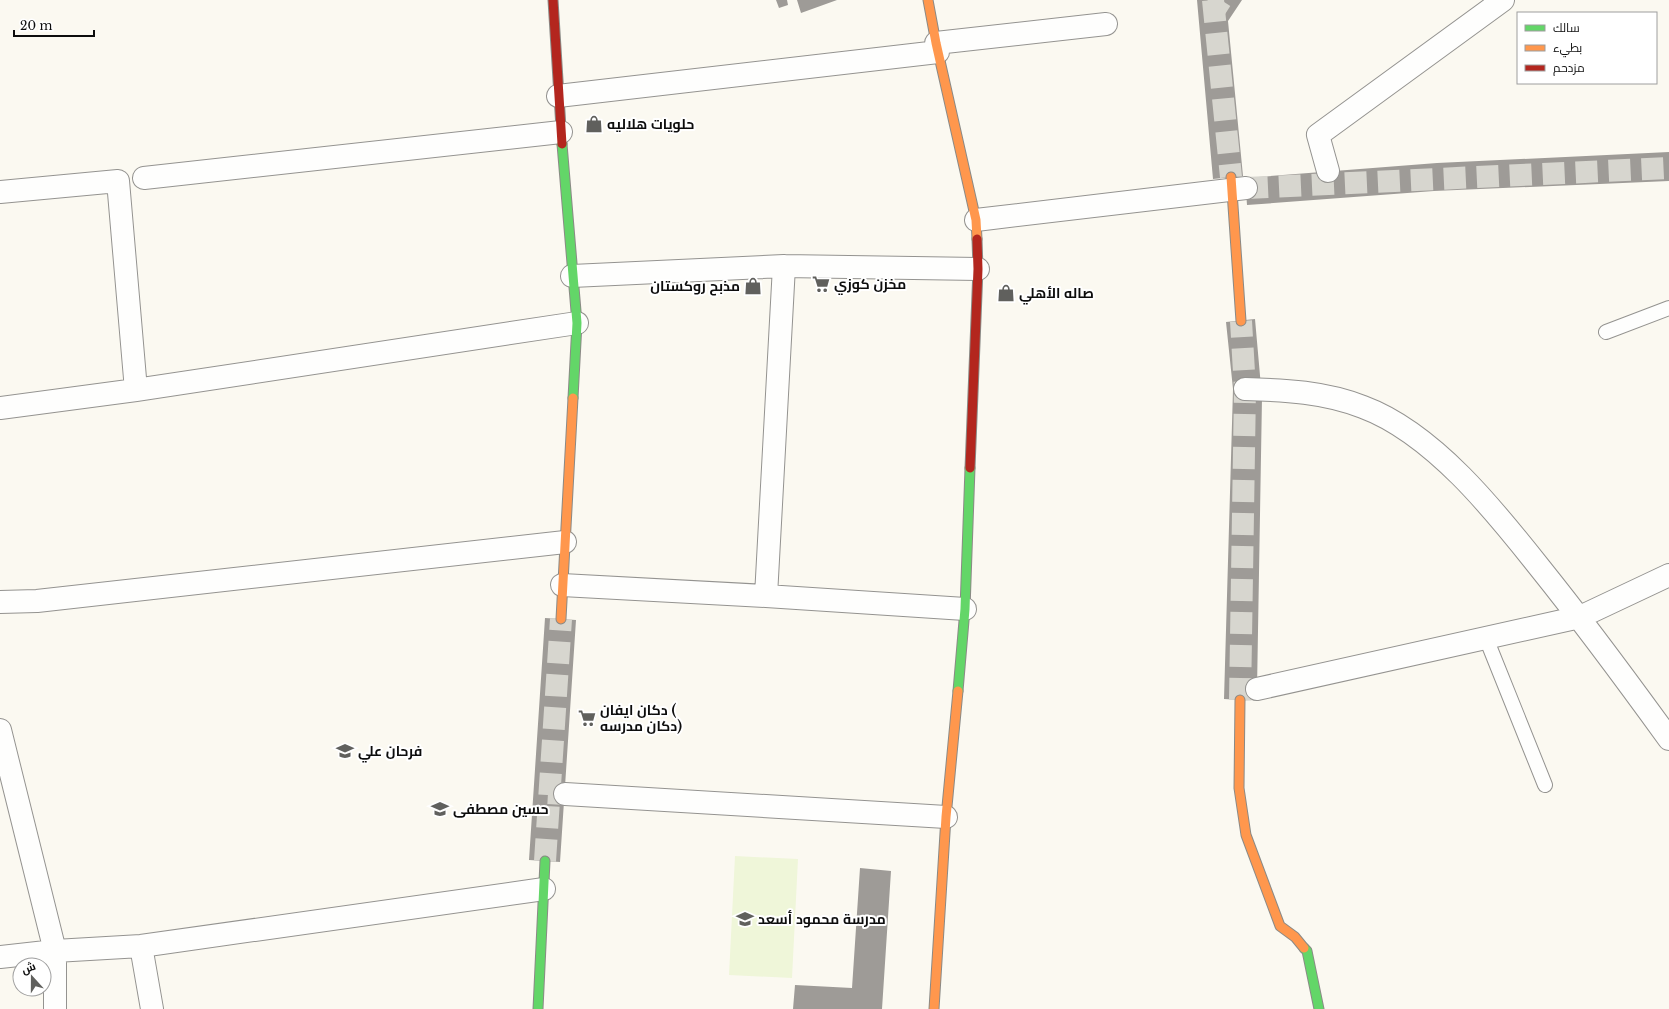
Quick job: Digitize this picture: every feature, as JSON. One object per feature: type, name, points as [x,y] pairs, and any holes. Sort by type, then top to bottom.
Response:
[{"type":"street","points":[[553,0],[558,96],[576,323],[560,619]]},
{"type":"street","points":[[928,0],[937,48],[976,220],[978,269],[965,609],[946,817],[934,1009]]},
{"type":"street","points":[[1328,171],[1318,135],[1492,4]]},
{"type":"street","points":[[558,96],[937,48],[1106,24]]},
{"type":"street","points":[[144,178],[561,132]]},
{"type":"street","points":[[0,192],[118,181],[136,390]]},
{"type":"street","points":[[976,220],[1236,185],[1241,322]]},
{"type":"street","points":[[572,276],[784,266],[978,269]]},
{"type":"street","points":[[766,596],[784,266]]},
{"type":"street","points":[[0,408],[136,390],[576,323]]},
{"type":"street","points":[[1245,389],[1309,392],[1335,397],[1365,407],[1390,420],[1413,435],[1445,461],[1494,512],[1580,617],[1669,739]]},
{"type":"street","points":[[0,602],[45,600],[565,542]]},
{"type":"street","points":[[1319,1009],[1308,951],[1295,937],[1280,926],[1246,835],[1239,788],[1248,694],[1580,617],[1669,576]]},
{"type":"street","points":[[562,585],[965,609]]},
{"type":"street","points":[[0,730],[7,789],[55,951],[55,1009]]},
{"type":"street","points":[[564,794],[946,817]]},
{"type":"street","points":[[538,1009],[545,861]]},
{"type":"street","points":[[0,957],[55,951],[141,946],[544,889]]},
{"type":"street","points":[[141,946],[152,1009]]},
{"type":"lane","points":[[1606,332],[1669,308]]},
{"type":"lane","points":[[1486,638],[1545,785]]},
{"type":"green space","points":[[735,856],[798,859],[792,978],[729,975]]},
{"type":"building","points":[[776,0],[787,0],[788,5],[779,8]]},
{"type":"building","points":[[797,0],[837,0],[801,13]]},
{"type":"building","points":[[1197,0],[1242,0],[1228,21],[1243,176],[1213,179]]},
{"type":"building","points":[[1669,152],[1669,181],[1434,191],[1247,205],[1245,178],[1437,163]]},
{"type":"building","points":[[1255,319],[1262,398],[1257,689],[1252,698],[1240,700],[1224,699],[1233,389],[1226,322]]},
{"type":"building","points":[[545,618],[576,620],[560,862],[529,860]]},
{"type":"building","points":[[860,868],[891,871],[882,1009],[793,1009],[795,985],[852,988]]},
{"type":"tunnel","points":[[1213,0],[1231,177]]},
{"type":"tunnel","points":[[1214,11],[1221,0]]},
{"type":"tunnel","points":[[1246,188],[1669,168]]},
{"type":"tunnel","points":[[1240,700],[1245,389],[1241,321]]},
{"type":"tunnel","points":[[545,861],[561,619]]},
{"type":"tunnel","points":[[1240,690],[1257,689]]},
{"type":"tunnel","points":[[548,793],[565,794]]},
{"type":"traffic: fast","points":[[562,144],[577,323],[573,398]]},
{"type":"traffic: fast","points":[[958,691],[965,609],[970,468]]},
{"type":"traffic: fast","points":[[538,1009],[545,861]]},
{"type":"traffic: fast","points":[[1304,948],[1307,951],[1319,1009]]},
{"type":"traffic: slow","points":[[928,0],[936,43],[976,220],[977,239]]},
{"type":"traffic: slow","points":[[1231,177],[1241,321]]},
{"type":"traffic: slow","points":[[561,619],[573,398]]},
{"type":"traffic: slow","points":[[934,1009],[946,817],[958,691]]},
{"type":"traffic: slow","points":[[1240,700],[1239,788],[1246,835],[1280,926],[1295,937],[1304,948]]},
{"type":"traffic: jam","points":[[553,0],[562,144]]},
{"type":"traffic: jam","points":[[970,468],[978,269],[977,239]]},
{"type":"place","name":"حلويات هلاليه","points":[[594,124]]},
{"type":"place","name":"مخزن كوزي","points":[[821,284]]},
{"type":"place","name":"مذبح روكستان","points":[[753,286]]},
{"type":"place","name":"صاله الأهلي","points":[[1006,293]]},
{"type":"place","name":"دكان ايفان ( دكان مدرسه)","points":[[587,718]]},
{"type":"place","name":"فرحان علي","points":[[345,751]]},
{"type":"place","name":"حسين مصطفى","points":[[440,809]]},
{"type":"place","name":"مدرسة محمود أسعد","points":[[745,919]]}]
